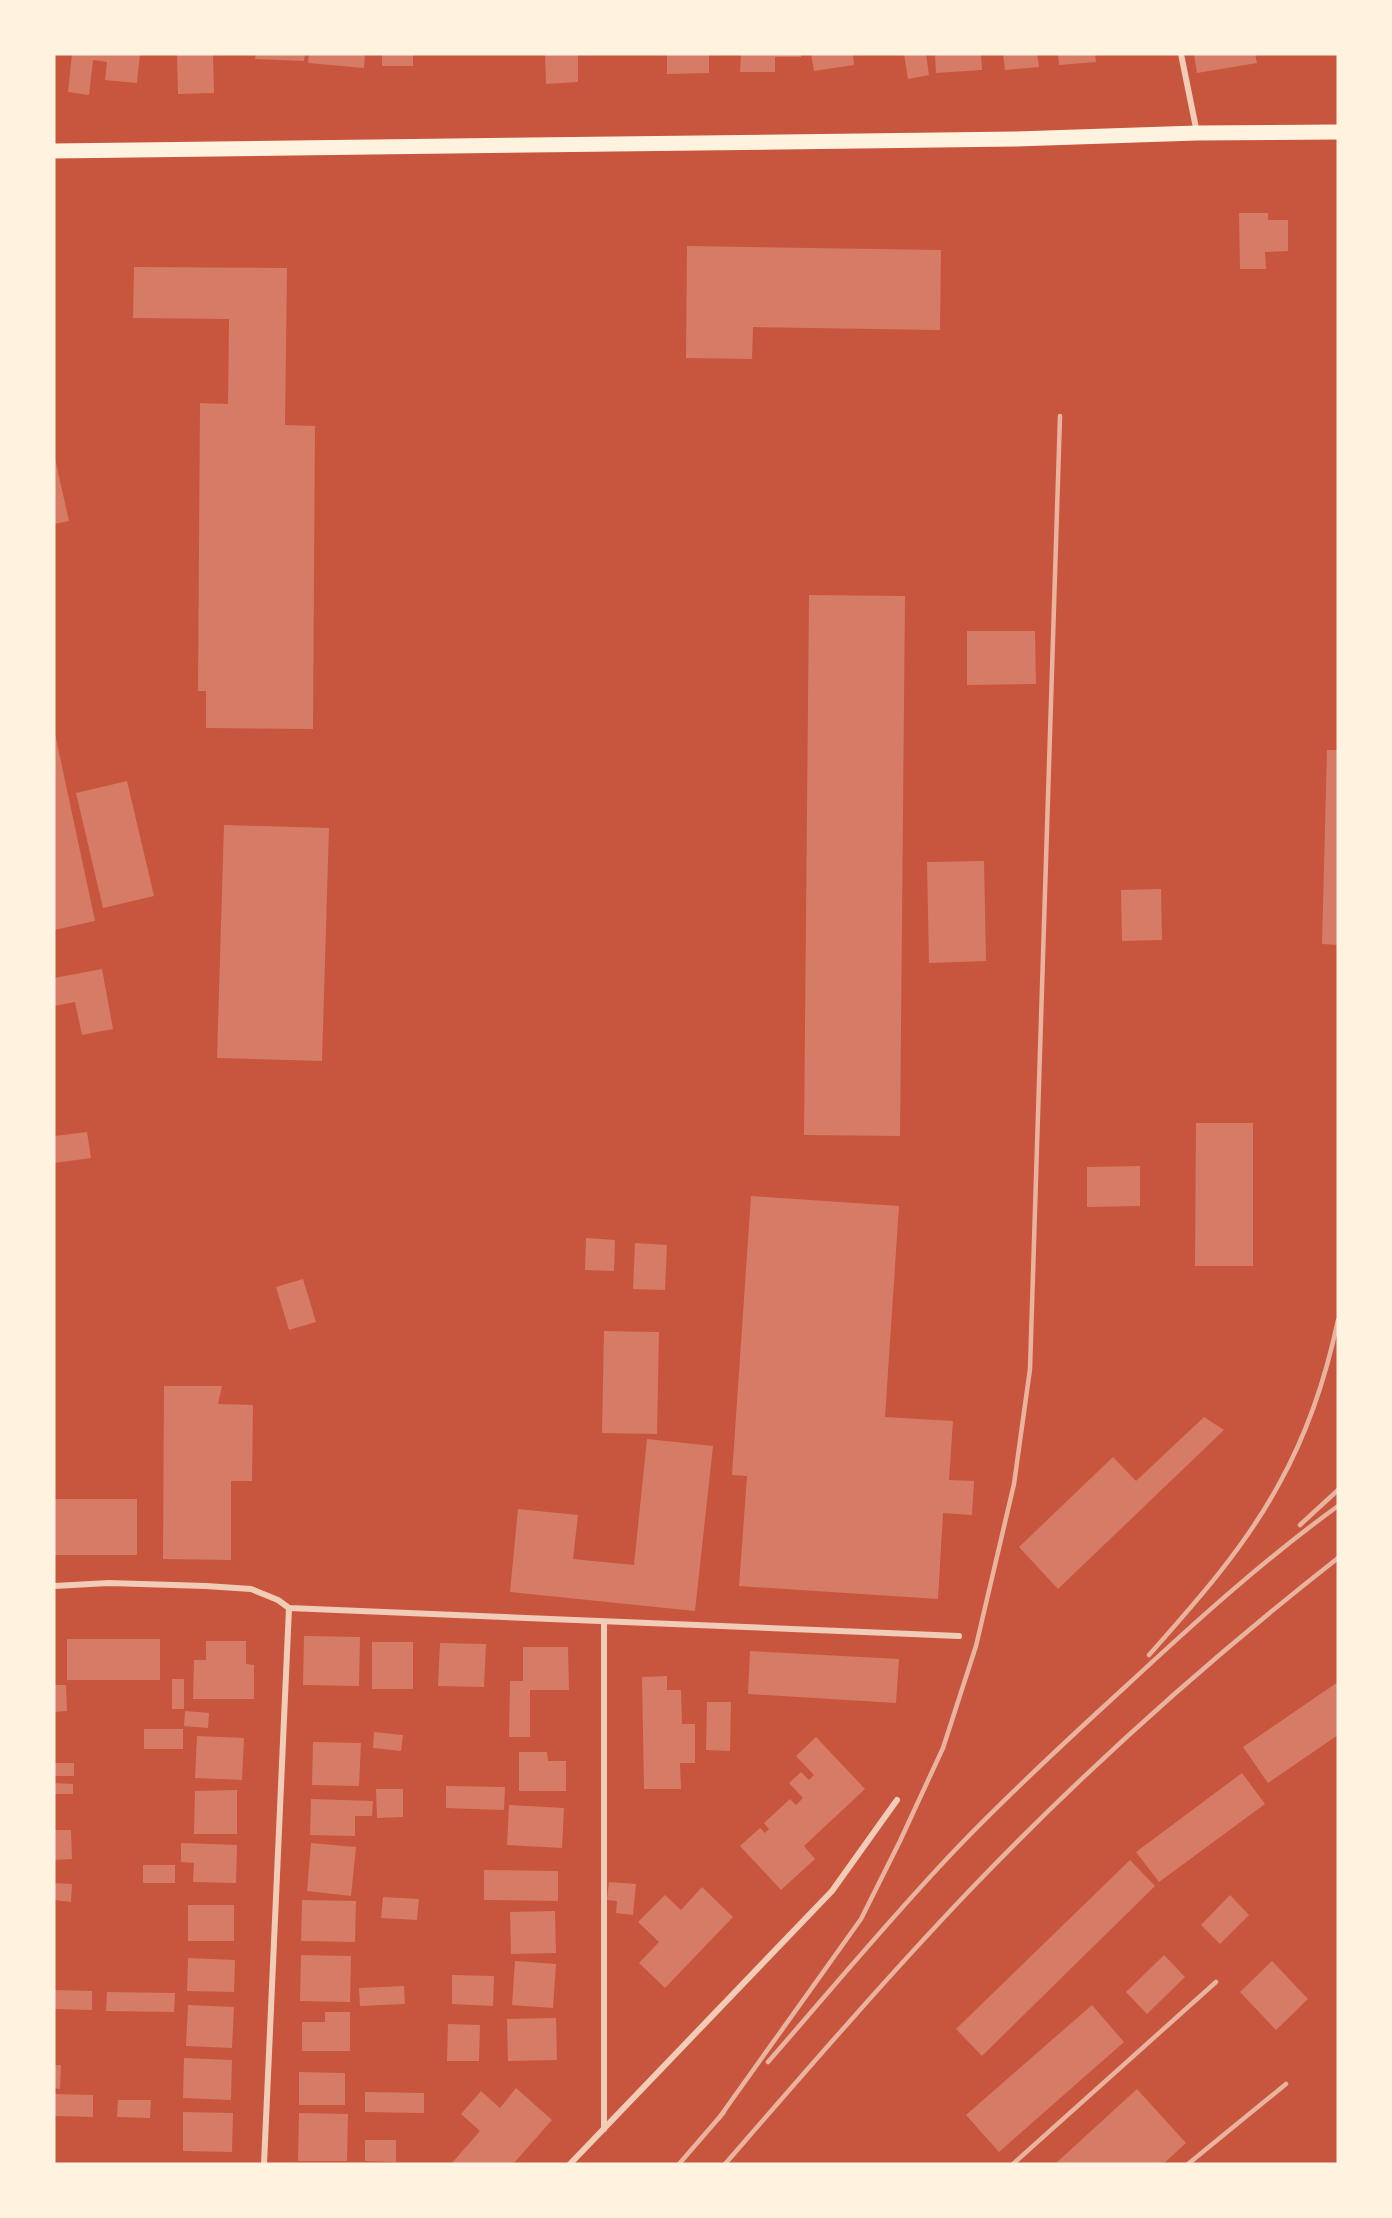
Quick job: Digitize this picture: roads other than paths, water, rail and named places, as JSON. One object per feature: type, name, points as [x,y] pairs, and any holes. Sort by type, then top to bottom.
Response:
[{"type":"main road","points":[[54,152],[1016,139],[1197,133],[1338,132]]},
{"type":"street","points":[[1181,54],[1197,133]]},
{"type":"street","points":[[54,1586],[110,1583],[251,1589],[278,1600],[289,1608],[604,1623],[959,1636]]},
{"type":"street","points":[[264,2164],[289,1608]]},
{"type":"street","points":[[604,1623],[604,2129]]},
{"type":"street","points":[[570,2164],[832,1891],[897,1800]]},
{"type":"railway","points":[[719,2118],[861,1919],[900,1841],[943,1748],[976,1646],[1014,1484],[1030,1369],[1060,416]]},
{"type":"railway","points":[[1149,1655],[1236,1552],[1279,1484],[1299,1444],[1315,1404],[1338,1320]]},
{"type":"railway","points":[[1300,1525],[1338,1490]]},
{"type":"railway","points":[[768,2062],[908,1901],[1018,1787],[1202,1617],[1255,1571],[1338,1506]]},
{"type":"railway","points":[[725,2164],[908,1957],[1057,1802],[1194,1676],[1338,1558]]},
{"type":"railway","points":[[1013,2164],[1216,1982]]},
{"type":"railway","points":[[1188,2164],[1286,2084]]},
{"type":"railway","points":[[679,2164],[724,2112]]}]
